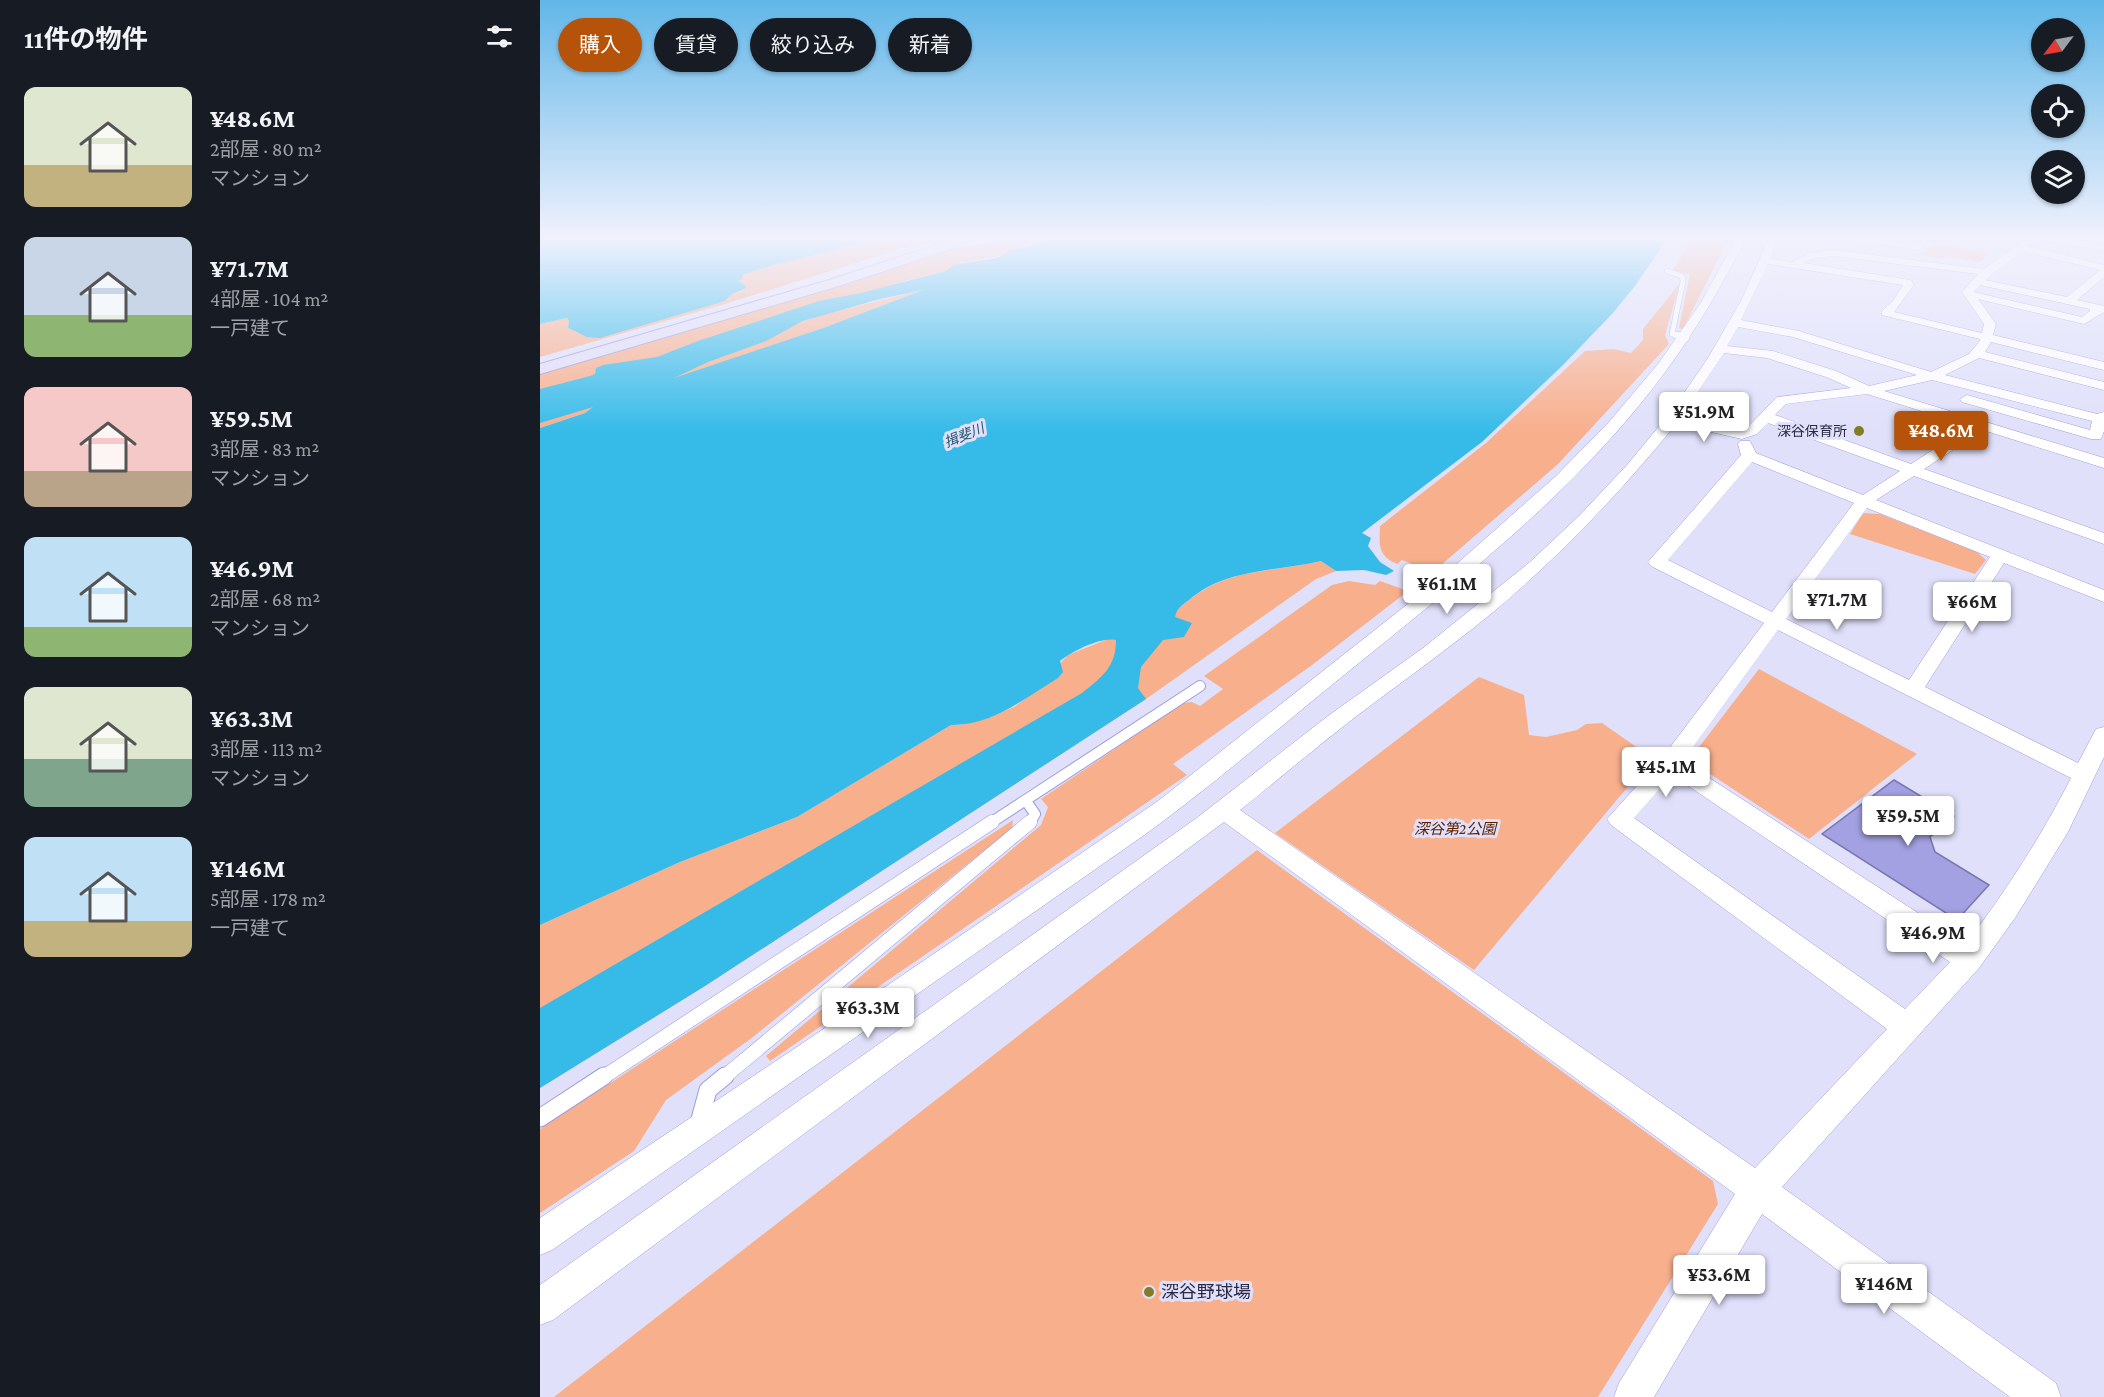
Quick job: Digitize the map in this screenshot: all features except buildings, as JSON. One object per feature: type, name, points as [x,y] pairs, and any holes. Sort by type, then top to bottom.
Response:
[{"type":"main road","points":[[540,369],[772,301]]},
{"type":"street","points":[[540,1238],[696,1134],[1191,789],[1479,557],[1577,467],[1686,338],[1708,301]]},
{"type":"street","points":[[540,1307],[1224,810],[1339,719],[1432,651],[1517,582],[1564,539],[1622,480],[1673,419],[1722,349],[1747,301]]},
{"type":"street","points":[[1898,301],[1886,313],[2101,362]]},
{"type":"street","points":[[1952,368],[1950,367],[1978,354],[1988,336],[1990,324],[1974,301]]},
{"type":"street","points":[[2000,301],[2084,321],[2100,309]]},
{"type":"street","points":[[2065,301],[2100,309]]},
{"type":"street","points":[[1737,323],[1796,334],[1932,376],[2014,397],[2103,415]]},
{"type":"street","points":[[1722,349],[1769,354],[1831,374],[1869,390],[2104,463]]},
{"type":"street","points":[[1978,354],[2104,386]]},
{"type":"street","points":[[1673,419],[1742,435],[1752,430],[1782,400],[1869,390],[1932,376],[1952,368],[2027,387],[2103,415]]},
{"type":"street","points":[[1906,382],[2096,436],[2103,415]]},
{"type":"street","points":[[2001,409],[2027,387]]},
{"type":"street","points":[[1766,417],[2104,539]]},
{"type":"street","points":[[1906,1026],[1619,819],[1670,763],[1863,502],[1981,425]]},
{"type":"street","points":[[1742,435],[1749,456],[2104,596]]},
{"type":"street","points":[[1749,456],[1657,562],[2083,775]]},
{"type":"street","points":[[1913,690],[2000,556]]},
{"type":"street","points":[[1636,1396],[1757,1190],[1969,960],[2006,911],[2056,832],[2104,734]]},
{"type":"street","points":[[1670,763],[1969,960]]},
{"type":"street","points":[[1224,810],[1757,1190],[2042,1397]]},
{"type":"lane","points":[[1679,301],[1672,334],[1686,338]]},
{"type":"lane","points":[[540,1118],[1200,686]]},
{"type":"lane","points":[[696,1134],[708,1090],[1029,824],[1035,814],[1026,801]]},
{"type":"green space","points":[[718,301],[734,301],[540,357],[540,324],[567,318],[568,328],[578,333]]},
{"type":"green space","points":[[772,301],[846,301],[540,395],[540,373]]},
{"type":"green space","points":[[877,301],[894,301],[826,327],[596,406],[585,413],[540,428],[540,417],[821,315]]},
{"type":"green space","points":[[1665,301],[1675,301],[1665,335],[1669,344],[1558,464],[1433,572],[1402,560],[1397,564],[1386,557],[1380,544],[1380,526],[1486,443],[1585,351],[1614,349],[1631,353],[1643,340],[1643,329]]},
{"type":"green space","points":[[1684,301],[1697,301],[1683,329],[1679,328]]},
{"type":"green space","points":[[1863,513],[1880,514],[1977,552],[1986,560],[1975,574],[1850,534]]},
{"type":"green space","points":[[1321,561],[1336,571],[1316,579],[1146,699],[705,986],[540,1088],[540,925],[680,862],[797,817],[951,725],[961,725],[987,718],[1014,707],[1032,694],[1068,655],[1174,617],[1178,609],[1204,589],[1236,576]]},
{"type":"green space","points":[[1349,581],[1375,585],[1380,581],[1408,591],[1312,665],[1173,764],[1187,775],[770,1061],[766,1056],[1041,825],[1048,807],[1041,799],[1183,703],[1192,702],[1200,706],[1223,689],[1204,676],[1332,585]]},
{"type":"green space","points":[[1759,669],[1917,754],[1809,839],[1689,760]]},
{"type":"green space","name":"深谷第2公園","points":[[1479,677],[1524,695],[1529,735],[1546,737],[1577,730],[1586,724],[1602,723],[1652,758],[1474,970],[1275,833]]},
{"type":"green space","points":[[1013,820],[1012,828],[753,1037],[666,1100],[634,1151],[540,1213],[540,1129]]},
{"type":"green space","points":[[1257,850],[1713,1181],[1718,1204],[1598,1397],[554,1397]]},
{"type":"water","points":[[540,301],[724,301],[600,338],[587,337],[568,328],[567,318],[540,324]]},
{"type":"water","name":"揖斐川","points":[[818,301],[872,301],[803,321],[766,341],[708,362],[674,378],[826,327],[894,301],[1623,301],[1563,365],[1482,442],[1362,533],[1371,538],[1368,546],[1380,562],[1394,571],[1386,575],[1364,570],[1336,571],[1321,561],[1235,576],[1203,590],[1178,609],[1175,617],[1192,623],[1184,637],[1163,640],[1141,667],[1138,688],[1146,699],[705,986],[540,1088],[540,1008],[1082,693],[1102,676],[1114,657],[1116,640],[1095,643],[1072,653],[1060,661],[1063,672],[1058,678],[1020,702],[980,721],[951,725],[797,817],[680,862],[540,925],[540,428],[585,413],[593,407],[540,423],[540,389],[590,376],[595,374],[596,368],[603,365],[657,357]]},
{"type":"place","name":"深谷保育所","points":[[1859,431]]},
{"type":"place","name":"深谷野球場","points":[[1149,1292]]}]
